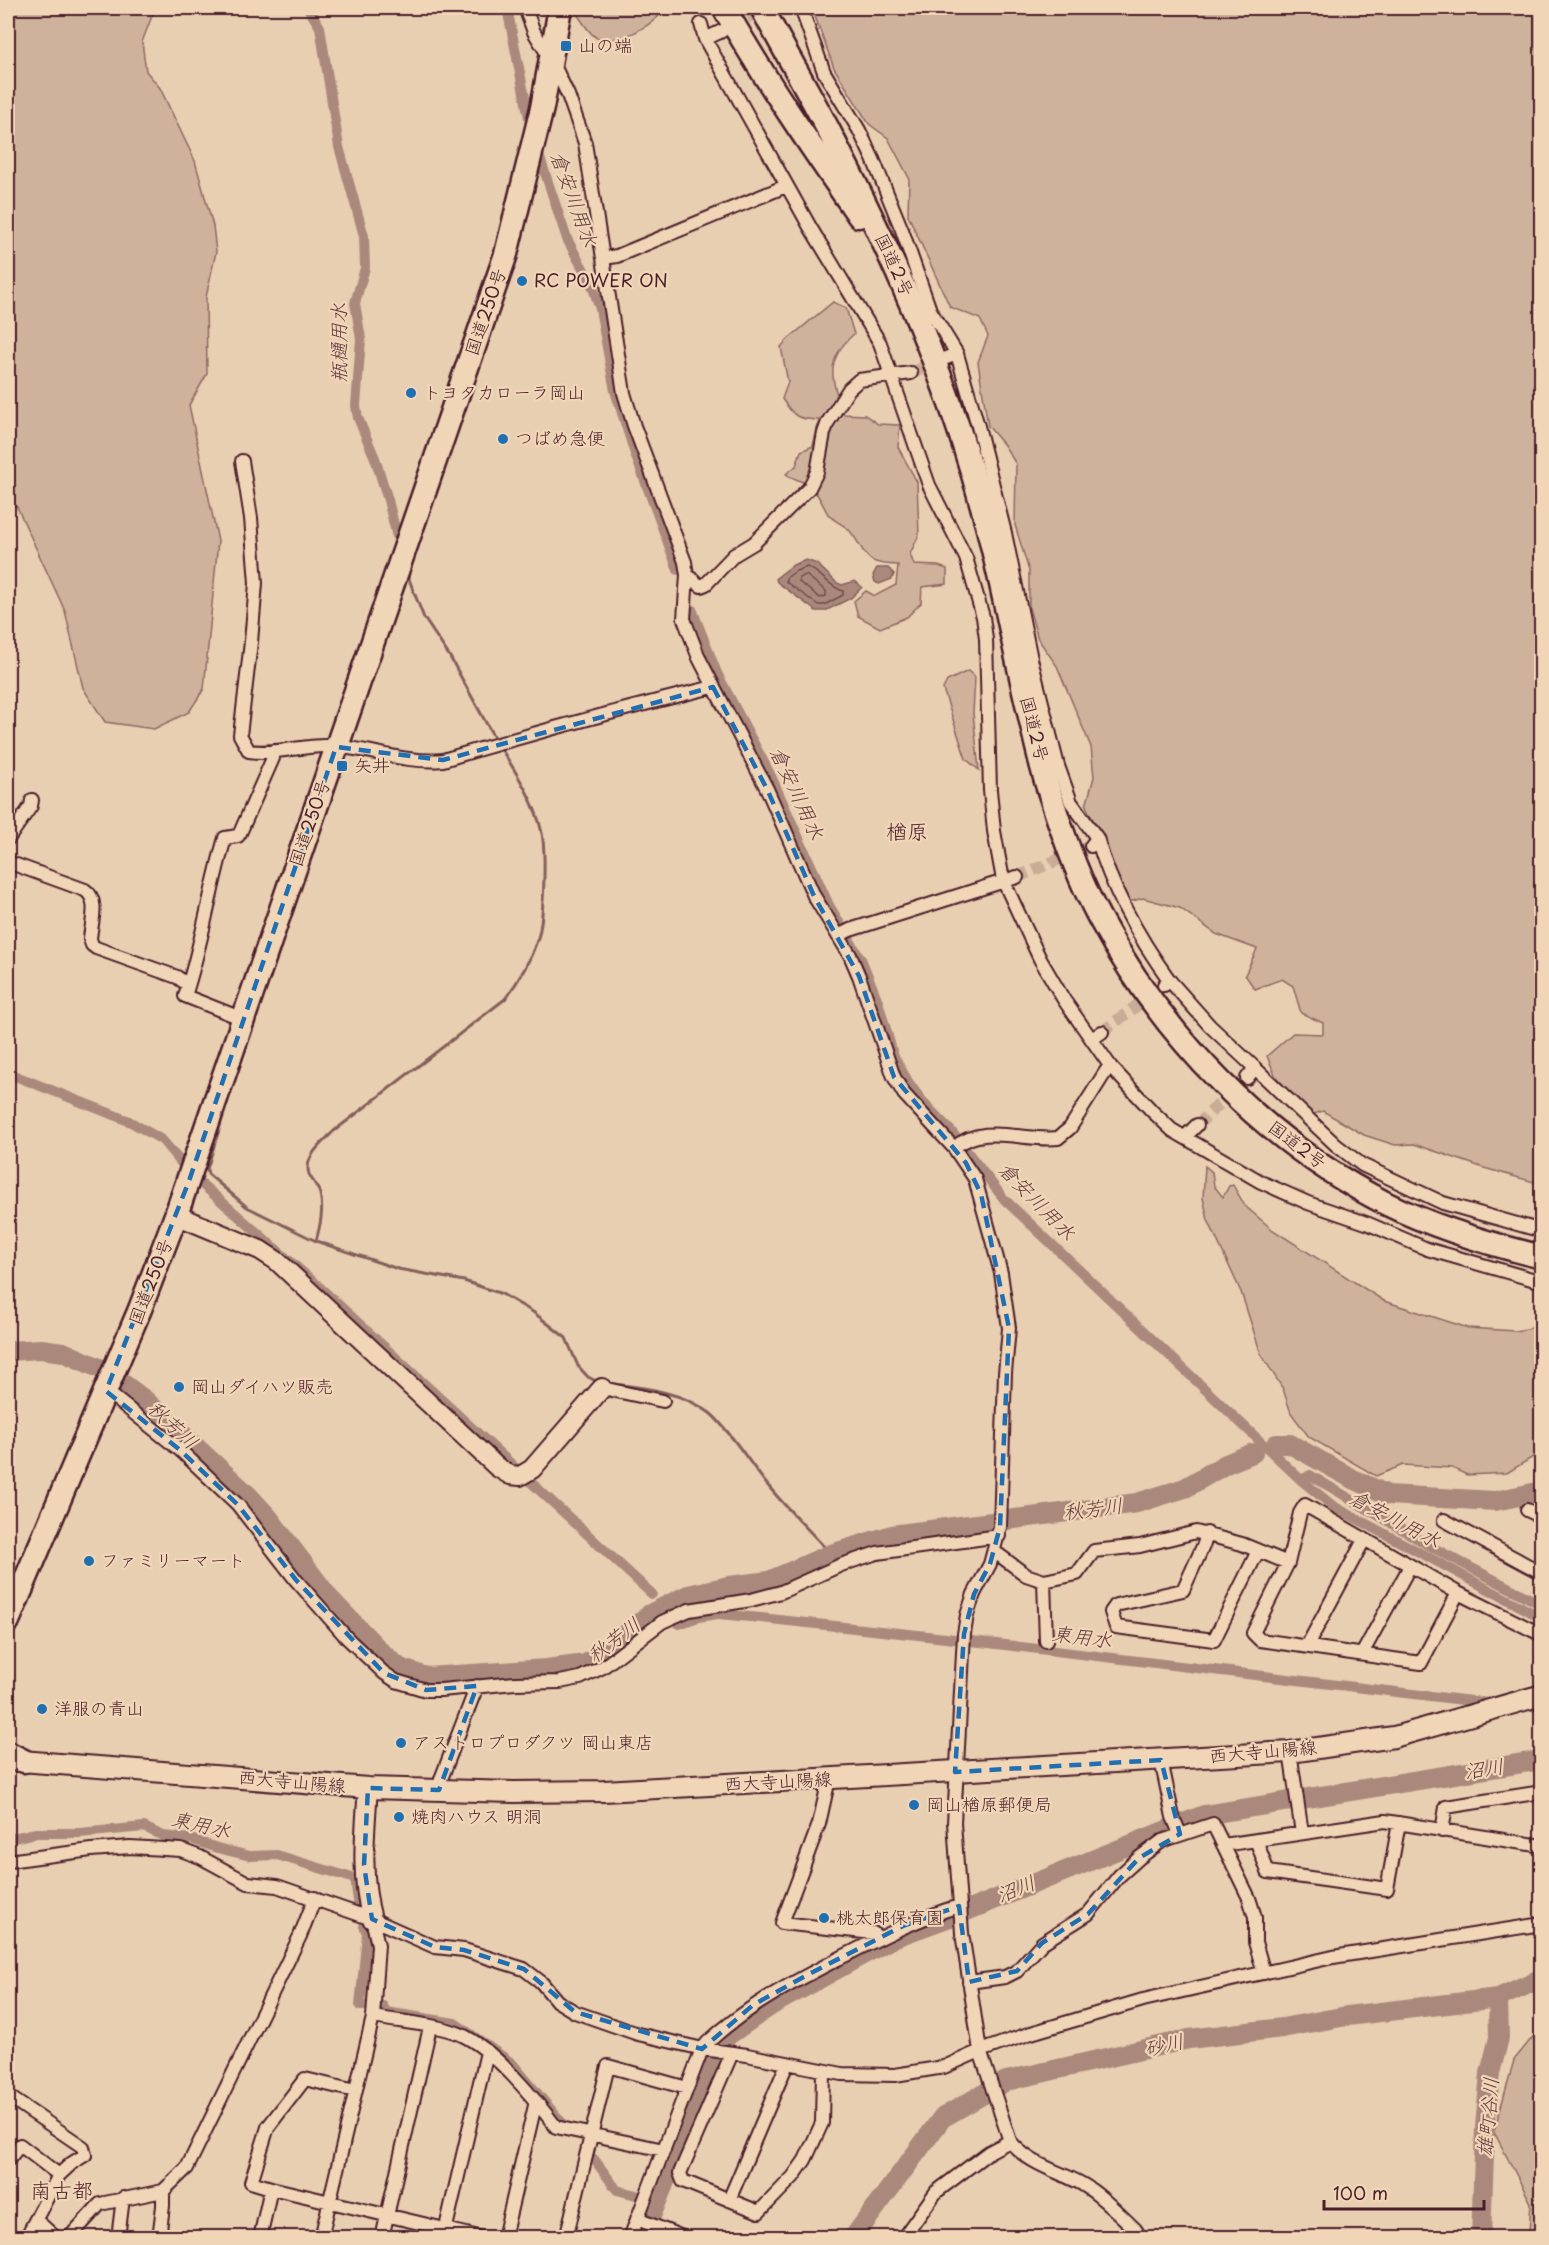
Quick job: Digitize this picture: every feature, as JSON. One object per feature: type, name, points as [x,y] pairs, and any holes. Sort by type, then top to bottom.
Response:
[{"type":"highway","name":"国道250号","points":[[8,1621],[13,1594],[107,1389],[176,1215],[502,265],[529,166],[552,61],[560,8]]},
{"type":"highway","points":[[724,8],[765,77],[812,150],[864,223],[884,260],[910,299]]},
{"type":"highway","name":"国道2号","points":[[762,8],[834,140],[910,299],[941,377],[972,470],[1049,792],[1070,852],[1097,914],[1124,961],[1157,1009],[1234,1095],[1280,1134],[1331,1172],[1388,1204],[1448,1230],[1542,1257]]},
{"type":"highway","points":[[777,8],[834,122],[834,140]]},
{"type":"main road","name":"西大寺山陽線","points":[[13,1758],[368,1788],[603,1791],[1290,1752],[1394,1737],[1542,1695]]},
{"type":"street","points":[[525,8],[534,32],[552,61],[572,105],[585,143],[624,393],[685,562],[687,575],[684,619],[699,658],[767,789],[814,896],[843,933],[894,1077],[904,1094],[958,1144],[981,1194],[1001,1273],[1007,1308],[1009,1343],[1005,1384],[1000,1532],[995,1551],[974,1594],[967,1615],[963,1639],[954,1823],[959,1906],[969,1982],[981,2054],[1009,2137],[1019,2152],[1032,2161],[1083,2185],[1135,2229],[1141,2238]]},
{"type":"street","points":[[801,8],[824,72],[860,130],[873,159],[902,230],[930,310],[952,356],[978,426],[1005,533],[1031,659],[1058,766],[1071,802],[1094,842],[1131,921],[1166,983],[1210,1026],[1251,1073],[1362,1165],[1443,1203],[1542,1231]]},
{"type":"street","points":[[701,24],[705,39],[786,186],[880,343],[929,485],[966,558],[983,617],[987,647],[990,790],[994,831],[1003,880],[1040,959],[1064,1000],[1097,1036],[1112,1067],[1152,1111],[1172,1130],[1186,1136],[1198,1146],[1286,1194],[1359,1220],[1427,1249],[1542,1282]]},
{"type":"street","points":[[705,39],[722,31]]},
{"type":"street","points":[[604,258],[617,256],[786,186]]},
{"type":"street","points":[[687,575],[701,586],[706,584],[734,555],[754,543],[813,481],[828,422],[849,389],[859,380],[911,373]]},
{"type":"street","points":[[242,461],[251,518],[256,599],[240,735],[249,751],[267,753],[290,748],[336,747],[433,761],[443,760],[713,687]]},
{"type":"street","points":[[243,1019],[184,996],[201,942],[215,873],[225,838],[238,836],[240,833],[273,758],[273,751]]},
{"type":"street","points":[[8,838],[31,806],[32,800]]},
{"type":"street","points":[[8,862],[91,894],[93,900],[90,939],[96,948],[177,977],[188,985]]},
{"type":"street","points":[[843,933],[1017,877]]},
{"type":"street","points":[[958,1144],[980,1134],[1058,1138],[1070,1128],[1106,1071],[1112,1067]]},
{"type":"street","points":[[1186,1136],[1197,1125]]},
{"type":"street","points":[[176,1215],[260,1250],[277,1261],[497,1467],[510,1475],[520,1476],[532,1469],[602,1388],[663,1401]]},
{"type":"street","points":[[107,1389],[180,1450],[237,1505],[296,1580],[347,1638],[384,1673],[396,1681],[426,1690],[560,1682],[580,1678],[603,1667],[662,1622],[689,1610],[751,1600],[781,1592],[841,1565],[877,1553],[1000,1532]]},
{"type":"street","points":[[1458,1593],[1421,1664],[1260,1640],[1253,1633],[1288,1563],[1300,1513],[1305,1505],[1458,1593],[1542,1635]]},
{"type":"street","points":[[1527,1510],[1542,1517]]},
{"type":"street","points":[[1444,1520],[1542,1573]]},
{"type":"street","points":[[995,1551],[1026,1575],[1044,1581],[1077,1574],[1094,1551],[1140,1546],[1196,1532],[1207,1533],[1288,1563]]},
{"type":"street","points":[[1207,1533],[1183,1590],[1116,1605],[1111,1612],[1116,1627],[1214,1640],[1258,1551]]},
{"type":"street","points":[[1307,1646],[1364,1540]]},
{"type":"street","points":[[1362,1654],[1410,1566]]},
{"type":"street","points":[[1044,1581],[1047,1641]]},
{"type":"street","points":[[439,1790],[441,1779],[477,1686]]},
{"type":"street","points":[[1290,1752],[1302,1833]]},
{"type":"street","points":[[1161,1760],[1173,1817],[1180,1834]]},
{"type":"street","points":[[829,1779],[819,1824],[782,1923],[873,1933],[879,1938]]},
{"type":"street","points":[[321,2238],[373,2017],[378,1945],[367,1901],[364,1865],[368,1788]]},
{"type":"street","points":[[1442,1831],[1446,1807],[1542,1792]]},
{"type":"street","points":[[1223,1845],[1385,1821],[1542,1846]]},
{"type":"street","points":[[1256,1840],[1268,1872],[1387,1889],[1399,1823]]},
{"type":"street","points":[[969,1982],[1005,1977],[1017,1971],[1042,1943],[1088,1914],[1119,1876],[1139,1858],[1162,1841],[1213,1824],[1249,1898],[1255,1917],[1255,1942],[1264,1973]]},
{"type":"street","points":[[8,1861],[130,1847],[181,1850],[200,1857],[248,1883],[277,1886],[372,1919],[435,1947],[464,1950],[524,1969],[541,1982],[557,2001],[575,2012],[638,2034],[702,2049],[842,2074],[895,2075],[944,2067],[1143,2000],[1334,1957],[1542,1924]]},
{"type":"street","points":[[69,2238],[100,2204],[163,2191],[187,2168],[294,1947],[315,1898]]},
{"type":"street","points":[[630,2238],[702,2049],[753,2005],[879,1938],[926,1916],[959,1906]]},
{"type":"street","points":[[373,2017],[460,2034],[487,2052],[536,2101],[556,2127],[664,2150]]},
{"type":"street","points":[[382,2238],[430,2027]]},
{"type":"street","points":[[444,2234],[487,2052]]},
{"type":"street","points":[[731,2053],[680,2173],[683,2181],[759,2212],[793,2177],[805,2160],[822,2123],[823,2071]]},
{"type":"street","points":[[729,2200],[787,2064]]},
{"type":"street","points":[[566,2238],[608,2066],[687,2088]]},
{"type":"street","points":[[355,2091],[305,2079],[268,2127],[251,2182],[387,2214],[444,2234],[483,2238]]},
{"type":"street","points":[[8,2096],[83,2147],[85,2155],[59,2175],[26,2238]]},
{"type":"street","points":[[504,2238],[536,2101]]},
{"type":"street","points":[[903,2238],[936,2192],[1009,2137]]},
{"type":"street","points":[[8,2160],[20,2145],[59,2175]]},
{"type":"street","points":[[260,2238],[271,2188]]},
{"type":"street","points":[[159,2238],[163,2191]]},
{"type":"street","points":[[118,2238],[123,2198]]},
{"type":"street","points":[[638,2219],[685,2238]]},
{"type":"street","points":[[36,2220],[56,2238]]},
{"type":"highlighted area","points":[[713,687],[767,789],[814,896],[859,976],[894,1077],[966,1163],[981,1194],[1009,1328],[1000,1527],[990,1564],[974,1594],[964,1634],[955,1772],[1161,1760],[1180,1834],[1139,1858],[1088,1914],[1042,1943],[1017,1971],[969,1982],[959,1906],[903,1926],[753,2005],[702,2049],[575,2012],[524,1969],[464,1950],[435,1947],[372,1919],[364,1865],[368,1788],[439,1790],[477,1686],[426,1690],[384,1673],[296,1580],[238,1505],[180,1450],[106,1391],[189,1181],[336,747],[443,760]]},
{"type":"shaded area","points":[[8,8],[155,8],[142,42],[146,71],[160,88],[195,161],[213,226],[216,252],[206,297],[207,374],[189,405],[218,541],[204,689],[189,712],[154,729],[105,722],[83,688],[65,611],[17,507],[8,500]]},
{"type":"shaded area","points":[[577,8],[664,8],[654,21],[645,27],[624,37],[604,40],[597,38],[588,30],[576,13]]},
{"type":"shaded area","points":[[812,8],[1541,8],[1541,1184],[1484,1168],[1414,1144],[1395,1145],[1364,1135],[1323,1111],[1311,1115],[1276,1077],[1267,1056],[1293,1033],[1323,1034],[1323,1023],[1301,1013],[1293,986],[1282,979],[1255,989],[1245,975],[1257,949],[1216,934],[1180,908],[1143,898],[1125,903],[1103,840],[1086,806],[1094,777],[1091,747],[1057,666],[1038,639],[1029,608],[1029,571],[1015,525],[1016,464],[988,426],[978,362],[988,336],[980,319],[950,307],[908,215],[909,178],[888,138],[869,124],[834,68]]},
{"type":"shaded area","points":[[833,302],[846,308],[854,334],[844,344],[834,362],[834,381],[844,414],[865,415],[878,424],[900,425],[898,447],[917,482],[919,535],[910,554],[914,565],[938,566],[947,569],[947,584],[922,587],[921,603],[907,617],[880,628],[858,616],[854,601],[866,591],[875,596],[896,585],[898,565],[878,563],[867,557],[850,531],[828,514],[811,487],[786,474],[796,466],[801,451],[813,446],[819,420],[797,416],[782,399],[788,382],[781,347]]},
{"type":"shaded area","points":[[968,671],[975,677],[973,713],[979,770],[966,759],[943,689],[947,681]]},
{"type":"shaded area","points":[[1205,1166],[1212,1172],[1214,1186],[1223,1197],[1229,1186],[1233,1185],[1245,1206],[1273,1230],[1384,1301],[1468,1328],[1516,1331],[1541,1326],[1541,1452],[1507,1473],[1467,1475],[1452,1468],[1403,1465],[1376,1476],[1309,1437],[1291,1413],[1283,1389],[1261,1354],[1241,1292],[1208,1220],[1203,1198]]},
{"type":"shaded area","points":[[1541,2027],[1541,2237],[1525,2237],[1529,2232],[1531,2203],[1494,2132],[1514,2060]]},
{"type":"water","points":[[806,560],[817,564],[837,583],[842,585],[855,581],[862,587],[851,598],[825,611],[816,611],[777,582],[776,578],[793,565]]},
{"type":"water","points":[[877,568],[888,568],[894,574],[892,579],[879,584],[875,582],[873,575]]},
{"type":"waterway","name":"瓶樋用水","points":[[308,8],[320,27],[339,147],[364,236],[365,268],[355,303],[361,339],[356,406],[358,418],[375,458],[397,537]]},
{"type":"waterway","name":"倉安川用水","points":[[507,8],[531,128]]},
{"type":"waterway","name":"倉安川用水","points":[[537,149],[567,239],[592,285],[600,309],[615,391],[635,454],[678,570]]},
{"type":"waterway","points":[[407,574],[424,618],[450,657],[496,741]]},
{"type":"waterway","name":"倉安川用水","points":[[692,609],[717,673],[770,774],[829,905],[862,961],[878,1001],[894,1057],[922,1101],[952,1132],[1004,1199],[1301,1480],[1333,1506],[1542,1618]]},
{"type":"waterway","points":[[316,1241],[322,1206],[319,1191],[308,1168],[316,1150],[334,1131],[505,999],[524,970],[538,938],[543,902],[542,833],[530,799],[500,747]]},
{"type":"waterway","points":[[298,895],[235,1077],[207,1169],[208,1174],[247,1207],[316,1241],[398,1269],[464,1281],[502,1294],[533,1312],[566,1338],[578,1366],[588,1377],[598,1382]]},
{"type":"waterway","points":[[8,1073],[129,1121],[162,1140],[183,1165]]},
{"type":"waterway","points":[[197,1180],[315,1283],[652,1594]]},
{"type":"waterway","name":"秋芳川","points":[[8,1351],[41,1349],[63,1352],[106,1371],[145,1400],[248,1495],[269,1518],[330,1599],[379,1650],[400,1668],[426,1677],[586,1664],[606,1651],[650,1614],[688,1595],[729,1586],[769,1581],[831,1554],[892,1535],[1137,1503],[1185,1488],[1226,1464],[1253,1453]]},
{"type":"waterway","points":[[613,1384],[651,1389],[676,1396],[710,1413],[731,1436],[773,1491],[831,1554]]},
{"type":"waterway","name":"秋芳川","points":[[1276,1444],[1290,1444],[1351,1478],[1388,1495],[1495,1501],[1542,1491]]},
{"type":"waterway","points":[[1301,1480],[1310,1475],[1428,1545],[1542,1605]]},
{"type":"waterway","name":"東用水","points":[[675,1619],[679,1624],[698,1617],[718,1614],[761,1618],[1488,1703]]},
{"type":"waterway","name":"東用水","points":[[1535,1707],[1542,1708]]},
{"type":"waterway","name":"沼川","points":[[642,2238],[715,2059],[727,2036],[772,2005],[895,1937],[969,1910],[1204,1815],[1542,1760]]},
{"type":"waterway","name":"東用水","points":[[8,1839],[36,1833],[80,1833],[144,1827],[163,1836],[191,1839],[250,1856],[277,1855],[355,1879],[359,1908]]},
{"type":"waterway","name":"東用水","points":[[364,1926],[367,1933],[360,2006],[364,2006]]},
{"type":"waterway","name":"砂川","points":[[853,2238],[942,2118],[1006,2081],[1189,2039],[1282,2028],[1347,2016],[1498,1998],[1542,1978]]},
{"type":"waterway","name":"雄町谷川","points":[[1481,2238],[1485,2127],[1490,2073],[1499,2038],[1498,1998]]},
{"type":"waterway","name":"東用水","points":[[383,2006],[386,2012],[455,2023],[512,2063],[563,2124]]},
{"type":"waterway","name":"東用水","points":[[594,2159],[617,2190],[636,2195]]},
{"type":"tunnel","points":[[731,26],[765,8]]},
{"type":"tunnel","points":[[911,373],[939,361]]},
{"type":"tunnel","points":[[1017,877],[1091,846]]},
{"type":"tunnel","points":[[1102,1032],[1151,995]]},
{"type":"tunnel","points":[[1197,1125],[1247,1078]]},
{"type":"place","name":"山の端","points":[[566,46]]},
{"type":"place","name":"RC POWER ON","points":[[522,281]]},
{"type":"place","name":"トヨタカローラ岡山","points":[[411,393]]},
{"type":"place","name":"つばめ急便","points":[[503,439]]},
{"type":"place","name":"矢井","points":[[342,766]]},
{"type":"place","name":"岡山ダイハツ販売","points":[[179,1387]]},
{"type":"place","name":"ファミリーマート","points":[[89,1561]]},
{"type":"place","name":"洋服の青山","points":[[42,1709]]},
{"type":"place","name":"アストロプロダクツ 岡山東店","points":[[401,1743]]},
{"type":"place","name":"岡山楢原郵便局","points":[[914,1805]]},
{"type":"place","name":"焼肉ハウス 明洞","points":[[399,1817]]},
{"type":"place","name":"桃太郎保育園","points":[[824,1918]]},
{"type":"district","name":"楢原","points":[[907,832]]},
{"type":"district","name":"南古都","points":[[62,2191]]}]
